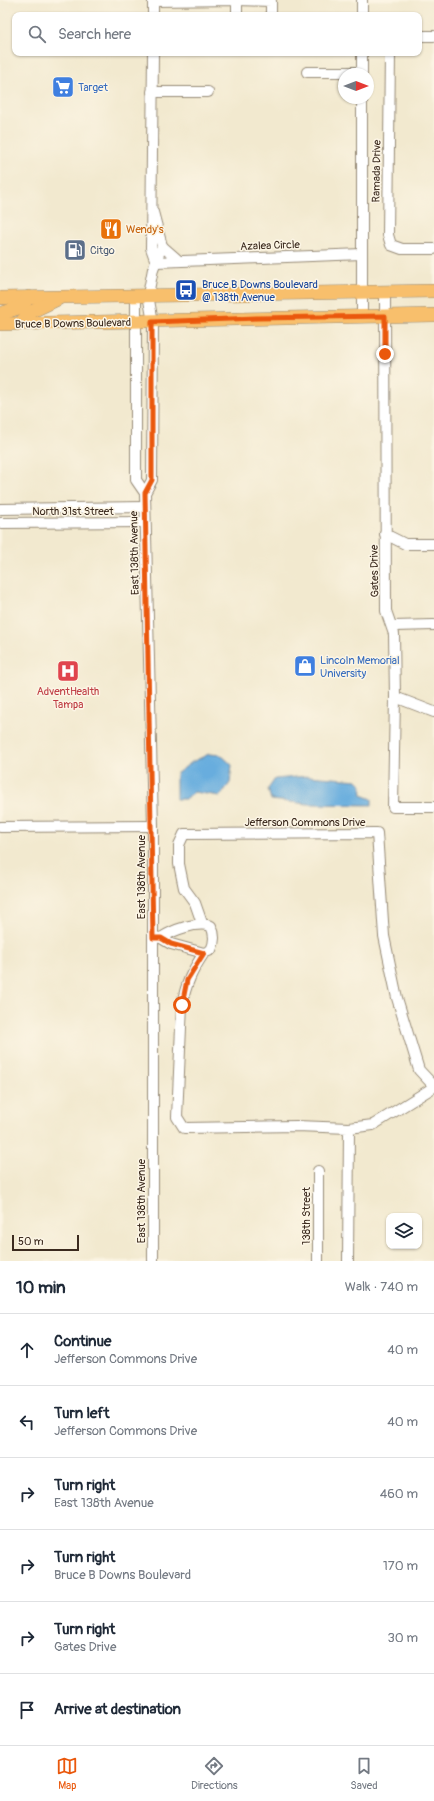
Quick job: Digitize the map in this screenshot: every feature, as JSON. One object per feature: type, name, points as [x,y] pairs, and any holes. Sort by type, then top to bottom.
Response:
[{"type":"main road","points":[[0,298],[434,291]]},
{"type":"main road","points":[[0,314],[21,307],[29,297]]},
{"type":"main road","points":[[19,324],[32,312],[64,297]]},
{"type":"main road","name":"Bruce B Downs Boulevard","points":[[0,324],[434,315]]},
{"type":"street","points":[[153,12],[153,0],[271,1],[271,12]]},
{"type":"street","points":[[237,0],[237,12]]},
{"type":"street","points":[[362,0],[362,12]]},
{"type":"street","points":[[422,36],[434,36]]},
{"type":"street","points":[[152,56],[153,212],[162,246],[178,260]]},
{"type":"street","points":[[362,56],[362,68]]},
{"type":"street","name":"Ramada Drive","points":[[390,56],[388,235],[391,245],[402,249],[434,249]]},
{"type":"street","points":[[307,72],[338,73]]},
{"type":"street","points":[[152,92],[208,92]]},
{"type":"street","points":[[362,104],[362,317]]},
{"type":"street","points":[[153,212],[151,219],[151,248],[156,262]]},
{"type":"street","points":[[142,295],[162,246]]},
{"type":"street","name":"Azalea Circle","points":[[156,262],[362,254]]},
{"type":"street","name":"Gates Drive","points":[[385,292],[386,611],[393,626],[395,698],[393,807],[434,807]]},
{"type":"street","name":"East 138th Avenue","points":[[142,295],[152,322],[152,480],[145,493],[145,522],[152,826],[157,938],[153,1261]]},
{"type":"street","name":"East 138th Avenue","points":[[142,295],[135,322],[136,480],[145,493]]},
{"type":"street","name":"North 31st Street","points":[[0,509],[145,507]]},
{"type":"street","name":"North 31st Street","points":[[0,523],[145,522]]},
{"type":"street","points":[[385,534],[405,544],[434,544]]},
{"type":"street","points":[[393,626],[434,625]]},
{"type":"street","points":[[395,698],[434,712]]},
{"type":"street","points":[[0,827],[152,826]]},
{"type":"street","name":"Jefferson Commons Drive","points":[[349,1128],[297,1126],[184,1128],[177,1117],[182,1005],[187,980],[204,953],[211,950],[214,944],[214,932],[211,926],[202,923],[195,903],[184,888],[179,864],[179,845],[184,834],[377,833],[384,936],[397,998],[419,1070],[434,1086]]},
{"type":"street","points":[[157,938],[171,931],[202,923]]},
{"type":"street","points":[[157,938],[171,944],[204,953]]},
{"type":"street","points":[[348,1261],[349,1128],[373,1126],[434,1086]]},
{"type":"street","name":"138th Street","points":[[318,1171],[318,1261]]},
{"type":"water","points":[[209,754],[221,755],[232,765],[230,783],[220,796],[194,792],[185,799],[176,799],[176,774],[192,762]]},
{"type":"water","points":[[308,776],[357,780],[361,784],[362,795],[372,799],[372,805],[308,804],[271,800],[268,789],[275,779]]},
{"type":"place","name":"Target","points":[[63,87]]},
{"type":"place","name":"Wendy's","points":[[111,229]]},
{"type":"place","name":"Citgo","points":[[75,250]]},
{"type":"place","name":"Bruce B Downs Boulevard @ 138th Avenue","points":[[186,290]]},
{"type":"place","name":"Lincoln Memorial University","points":[[305,666]]},
{"type":"place","name":"AdventHealth Tampa","points":[[68,671]]},
{"type":"route","points":[[182,1005],[187,980],[204,953],[171,944],[161,938],[153,938],[145,518],[145,493],[152,480],[152,322],[257,318],[338,318],[385,316],[385,354]]}]
